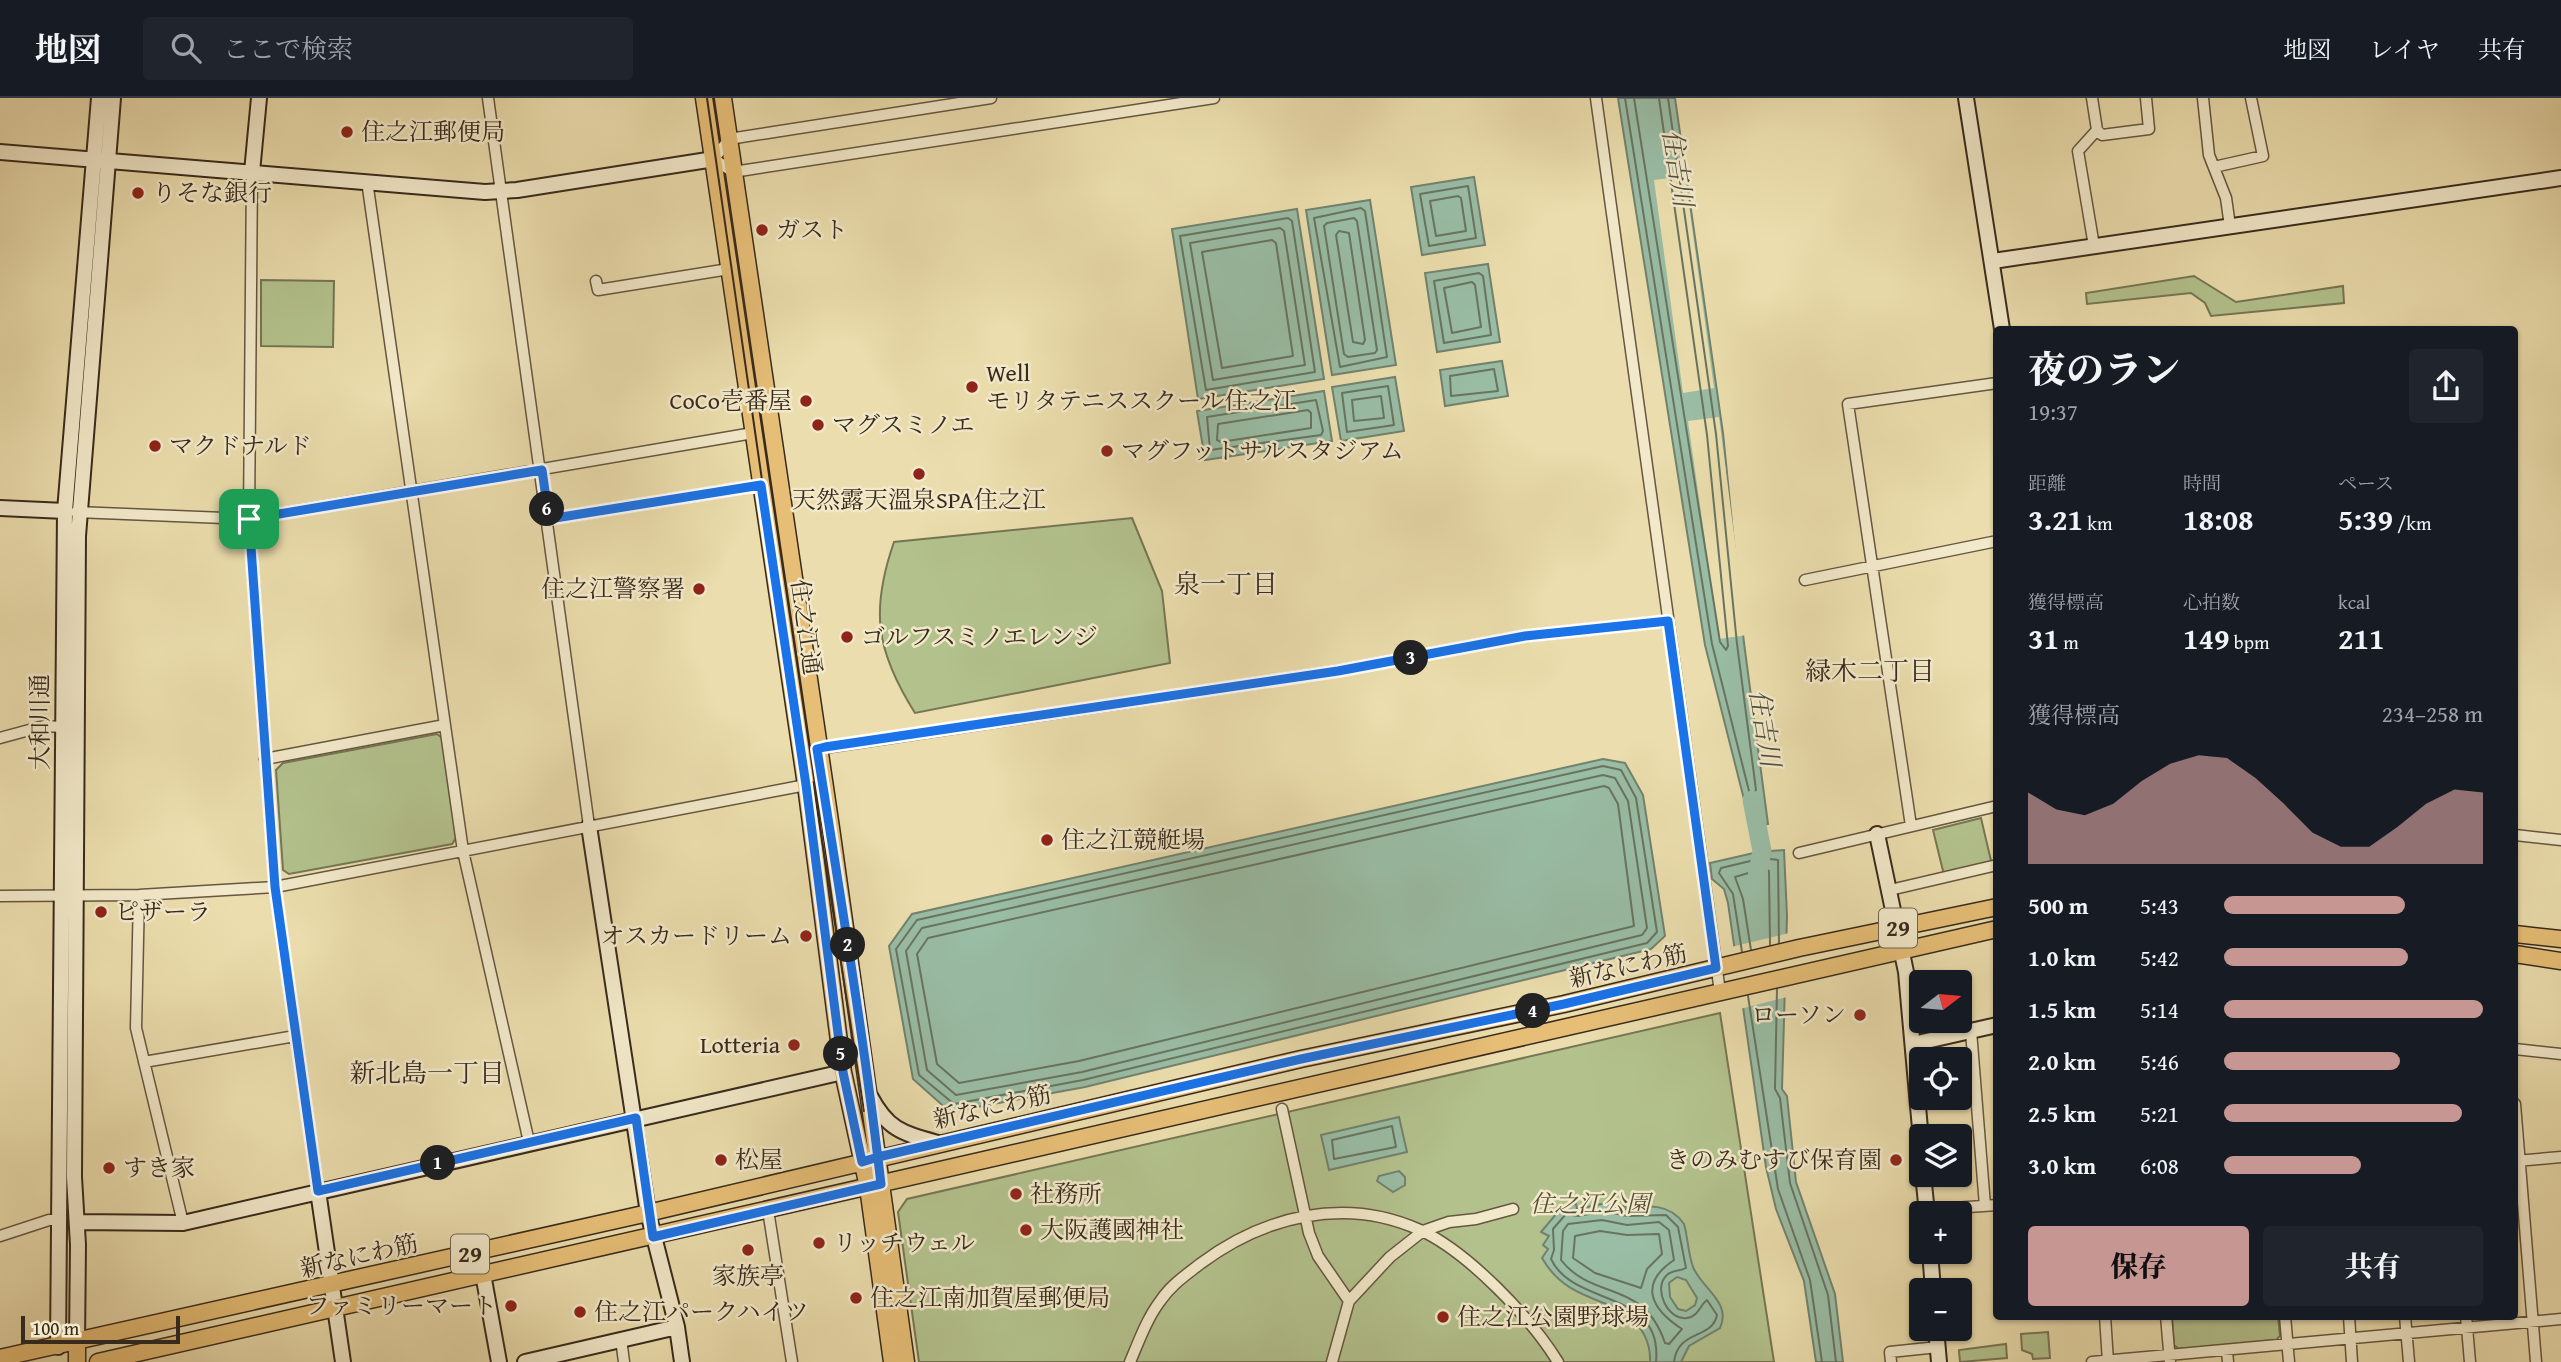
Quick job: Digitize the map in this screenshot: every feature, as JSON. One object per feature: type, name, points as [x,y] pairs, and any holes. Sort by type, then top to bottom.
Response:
[{"type":"main road","name":"住之江通","points":[[704,98],[806,785],[843,1072],[870,1159]]},
{"type":"main road","name":"住之江通","points":[[723,98],[868,1091],[870,1159]]},
{"type":"main road","name":"新なにわ筋","points":[[0,1358],[58,1355],[77,1343],[648,1213],[1301,1059],[1564,1004],[1799,948],[1993,908]]},
{"type":"main road","name":"新なにわ筋","points":[[98,1362],[1993,930]]},
{"type":"main road","points":[[2518,934],[2561,939]]},
{"type":"main road","points":[[2518,954],[2561,961]]},
{"type":"main road","points":[[870,1159],[906,1362]]},
{"type":"main road","points":[[874,1186],[892,1362]]},
{"type":"main road","points":[[77,1343],[77,1362]]},
{"type":"street","name":"大和川通","points":[[99,98],[101,160]]},
{"type":"street","name":"大和川通","points":[[58,1355],[59,1220],[70,894],[63,727],[72,511],[101,160],[113,98]]},
{"type":"street","points":[[259,98],[252,172],[249,519],[275,887],[343,1362]]},
{"type":"street","points":[[488,98],[498,191],[542,470],[589,826],[636,1118],[648,1213],[677,1327],[682,1362]]},
{"type":"street","points":[[713,159],[729,139],[991,98]]},
{"type":"street","points":[[0,152],[498,191],[713,159],[733,172],[1157,102],[1214,98]]},
{"type":"street","points":[[1596,98],[1668,621],[1727,990]]},
{"type":"street","points":[[1966,98],[2002,326]]},
{"type":"street","points":[[2092,98],[2096,130],[2102,135],[2149,130],[2146,98]]},
{"type":"street","points":[[2203,98],[2209,155],[2226,198],[2230,226]]},
{"type":"street","points":[[2214,167],[2263,156],[2251,98]]},
{"type":"street","points":[[2094,246],[2078,151],[2096,130]]},
{"type":"street","points":[[1993,261],[2561,178]]},
{"type":"street","points":[[367,181],[463,851],[529,1142]]},
{"type":"street","points":[[596,281],[598,290],[729,269]]},
{"type":"street","points":[[1911,826],[1848,404],[1993,384]]},
{"type":"street","points":[[0,508],[249,519],[753,433]]},
{"type":"street","points":[[549,519],[761,485]]},
{"type":"street","name":"大和川通","points":[[72,511],[70,894],[77,1343]]},
{"type":"street","points":[[1805,580],[1993,542]]},
{"type":"street","points":[[817,749],[1338,671],[1525,636],[1668,621]]},
{"type":"street","points":[[265,759],[445,724]]},
{"type":"street","points":[[0,738],[44,726],[63,727]]},
{"type":"street","points":[[0,896],[139,895],[275,887],[806,785]]},
{"type":"street","points":[[1798,853],[1993,808]]},
{"type":"street","points":[[1877,834],[1902,950],[1920,1124]]},
{"type":"street","points":[[2518,835],[2561,840]]},
{"type":"street","points":[[1890,890],[1993,866]]},
{"type":"street","points":[[139,895],[136,1028],[183,1223]]},
{"type":"street","points":[[1972,1031],[1993,1026]]},
{"type":"street","points":[[1913,1044],[1962,1033]]},
{"type":"street","points":[[1971,1033],[1985,1206]]},
{"type":"street","points":[[144,1062],[295,1036]]},
{"type":"street","points":[[2518,1049],[2561,1054]]},
{"type":"street","points":[[77,1222],[183,1223],[843,1072]]},
{"type":"street","points":[[868,1091],[880,1115],[899,1132],[938,1143]]},
{"type":"street","points":[[1282,1109],[1309,1233],[1318,1256],[1349,1301]]},
{"type":"street","points":[[2518,1161],[2561,1157]]},
{"type":"street","points":[[2518,1171],[2536,1362]]},
{"type":"street","points":[[1972,1207],[1993,1205]]},
{"type":"street","points":[[1332,1362],[1349,1301],[1390,1257],[1423,1231],[1449,1222],[1476,1219],[1513,1209]]},
{"type":"street","points":[[768,1210],[792,1362]]},
{"type":"street","points":[[1130,1362],[1145,1326],[1161,1299],[1176,1282],[1233,1240],[1307,1215],[1366,1212],[1423,1231],[1509,1298],[1558,1362]]},
{"type":"street","points":[[0,1236],[49,1220],[59,1220]]},
{"type":"street","points":[[479,1252],[499,1362]]},
{"type":"street","points":[[2092,1362],[2169,1359],[2561,1319]]},
{"type":"street","points":[[2105,1320],[2108,1361]]},
{"type":"street","points":[[2166,1320],[2169,1359]]},
{"type":"street","points":[[2285,1320],[2289,1362]]},
{"type":"street","points":[[2349,1320],[2353,1362]]},
{"type":"street","points":[[2405,1320],[2409,1362]]},
{"type":"street","points":[[2466,1320],[2470,1362]]},
{"type":"street","points":[[525,1362],[554,1359],[621,1339],[677,1327]]},
{"type":"street","points":[[621,1339],[624,1362]]},
{"type":"street","points":[[2227,1351],[2228,1362]]},
{"type":"street","points":[[1891,1362],[1890,1352],[1938,1354]]},
{"type":"green space","points":[[2194,276],[2236,302],[2343,286],[2344,303],[2211,316],[2205,303],[2191,293],[2087,304],[2086,293]]},
{"type":"green space","points":[[261,280],[334,281],[333,347],[261,346]]},
{"type":"green space","points":[[1132,518],[1162,591],[1170,663],[915,713],[892,670],[881,630],[882,589],[894,542]]},
{"type":"green space","points":[[437,734],[442,738],[456,838],[452,844],[289,874],[283,870],[276,770],[283,763]]},
{"type":"green space","points":[[1981,818],[1992,865],[1944,875],[1933,830]]},
{"type":"green space","name":"住之江公園","points":[[1720,1013],[1774,1362],[919,1362],[898,1212],[907,1199]]},
{"type":"green space","points":[[2172,1320],[2278,1320],[2280,1336],[2276,1340],[2179,1349],[2174,1345]]},
{"type":"green space","points":[[2048,1332],[2050,1358],[2033,1359],[2032,1354],[2022,1350],[2021,1334]]},
{"type":"green space","points":[[2006,1344],[2007,1358],[1960,1362],[1959,1350]]},
{"type":"water","points":[[1618,98],[1675,98],[1723,433],[1744,643],[1768,824],[1751,827],[1705,645]]},
{"type":"water","points":[[1474,177],[1485,245],[1422,255],[1411,187]]},
{"type":"water","points":[[1370,200],[1396,365],[1332,375],[1306,210]]},
{"type":"water","points":[[1297,209],[1324,379],[1198,399],[1172,229]]},
{"type":"water","points":[[1488,264],[1500,342],[1437,352],[1425,273]]},
{"type":"water","points":[[1502,361],[1508,396],[1445,406],[1440,370]]},
{"type":"water","points":[[1395,377],[1404,431],[1341,441],[1332,387]]},
{"type":"water","points":[[1324,391],[1332,441],[1205,460],[1197,411]]},
{"type":"water","points":[[1603,759],[1625,763],[1643,795],[1665,936],[1651,949],[1085,1087],[950,1112],[913,1079],[889,946],[912,914]]},
{"type":"water","points":[[1784,850],[1787,916],[1782,1089],[1787,1096],[1796,1182],[1835,1294],[1843,1362],[1816,1362],[1804,1281],[1776,1209],[1766,1167],[1728,903],[1724,889],[1712,879],[1710,863],[1758,852]]},
{"type":"water","points":[[1399,1117],[1407,1152],[1329,1170],[1321,1135]]},
{"type":"water","points":[[1399,1171],[1405,1177],[1405,1185],[1393,1192],[1377,1181],[1379,1176]]},
{"type":"water","points":[[1611,1202],[1613,1208],[1658,1207],[1672,1212],[1684,1224],[1697,1275],[1719,1303],[1723,1319],[1720,1328],[1689,1346],[1681,1362],[1650,1362],[1649,1347],[1644,1334],[1626,1312],[1568,1287],[1542,1258],[1548,1249],[1543,1245],[1549,1236],[1541,1232],[1562,1207],[1576,1204],[1577,1209]],"holes":[[[1677,1277],[1686,1280],[1697,1298],[1695,1305],[1686,1311],[1678,1309],[1670,1297],[1669,1283]]]},
{"type":"pier","points":[[1685,176],[1714,388],[1683,393],[1654,180]]},
{"type":"pier","points":[[1719,417],[1747,635],[1719,639],[1688,421]]},
{"type":"pier","points":[[1789,933],[1787,997],[1740,1009],[1731,947]]},
{"type":"waterway","name":"住吉川","points":[[1752,800],[1762,851],[1757,877]]},
{"type":"tram line","points":[[707,98],[765,501],[823,950],[852,1114]]},
{"type":"tram line","points":[[813,782],[864,1111]]},
{"type":"place","name":"住之江郵便局","points":[[347,132]]},
{"type":"place","name":"りそな銀行","points":[[138,193]]},
{"type":"place","name":"ガスト","points":[[762,230]]},
{"type":"place","name":"Well モリタテニススクール住之江","points":[[972,387]]},
{"type":"place","name":"CoCo壱番屋","points":[[806,401]]},
{"type":"place","name":"マグスミノエ","points":[[818,425]]},
{"type":"place","name":"マクドナルド","points":[[155,446]]},
{"type":"place","name":"マグフットサルスタジアム","points":[[1107,451]]},
{"type":"place","name":"天然露天溫泉SPA住之江","points":[[919,474]]},
{"type":"place","name":"住之江警察署","points":[[699,589]]},
{"type":"place","name":"ゴルフスミノエレンジ","points":[[847,637]]},
{"type":"place","name":"住之江競艇場","points":[[1047,840]]},
{"type":"place","name":"ピザーラ","points":[[101,912]]},
{"type":"place","name":"オスカードリーム","points":[[806,936]]},
{"type":"place","name":"ローソン","points":[[1860,1015]]},
{"type":"place","name":"Lotteria","points":[[794,1045]]},
{"type":"place","name":"松屋","points":[[721,1160]]},
{"type":"place","name":"きのみむすび保育園","points":[[1896,1160]]},
{"type":"place","name":"すき家","points":[[109,1168]]},
{"type":"place","name":"社務所","points":[[1016,1194]]},
{"type":"place","name":"大阪護國神社","points":[[1026,1230]]},
{"type":"place","name":"リッチウェル","points":[[819,1243]]},
{"type":"place","name":"家族亭","points":[[748,1250]]},
{"type":"place","name":"住之江南加賀屋郵便局","points":[[856,1298]]},
{"type":"place","name":"ファミリーマート","points":[[511,1306]]},
{"type":"place","name":"住之江パークハイツ","points":[[580,1312]]},
{"type":"place","name":"住之江公園野球場","points":[[1443,1317]]},
{"type":"district","name":"泉一丁目","points":[[1226,584]]},
{"type":"district","name":"緑木二丁目","points":[[1870,671]]},
{"type":"district","name":"新北島一丁目","points":[[427,1073]]},
{"type":"route","points":[[249,519],[275,887],[318,1191],[636,1118],[645,1196],[653,1237],[881,1184],[878,1157],[858,1013],[831,828],[817,749],[825,747],[1232,688],[1525,636],[1668,621],[1716,968],[1564,1004],[1301,1059],[878,1157],[862,1162],[843,1072],[806,785],[761,485],[549,519],[542,470],[249,519]]}]
